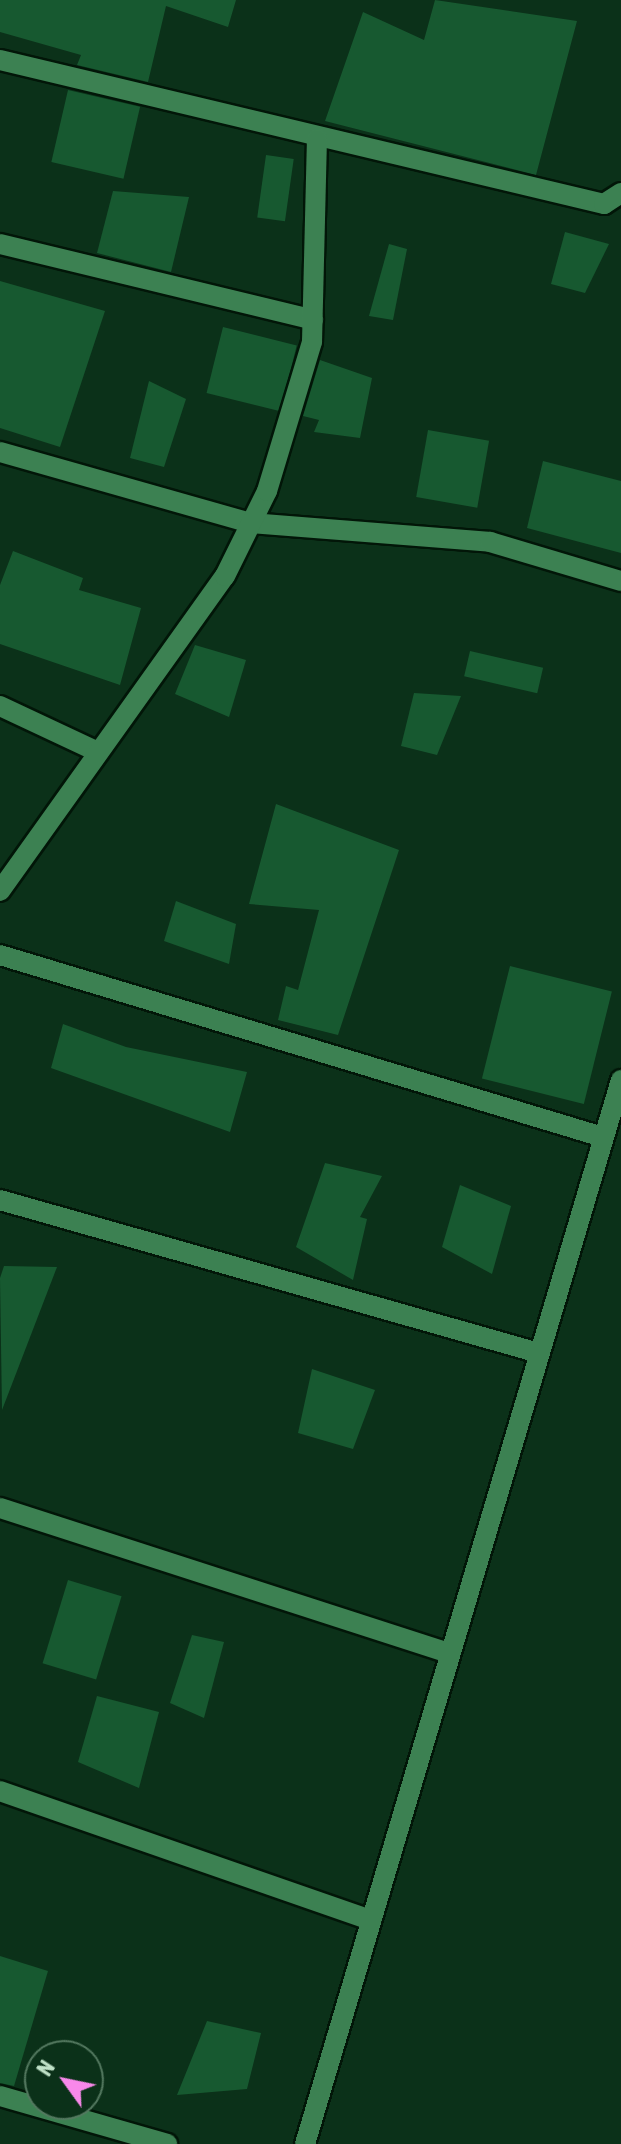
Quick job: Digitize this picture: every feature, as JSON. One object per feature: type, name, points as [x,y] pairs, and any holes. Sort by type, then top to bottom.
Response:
[{"type":"street","points":[[0,60],[317,139],[615,202]]},
{"type":"street","points":[[0,891],[96,751],[225,576],[272,476],[313,320],[317,139]]},
{"type":"street","points":[[0,244],[313,320]]},
{"type":"street","points":[[0,452],[251,523],[490,542],[621,581]]},
{"type":"street","points":[[0,706],[96,751]]},
{"type":"street","points":[[0,955],[603,1137]]},
{"type":"street","points":[[305,2144],[621,1080]]},
{"type":"street","points":[[0,1200],[539,1353]]},
{"type":"street","points":[[0,1508],[450,1653]]},
{"type":"street","points":[[0,1791],[371,1920]]},
{"type":"street","points":[[0,2096],[167,2144]]},
{"type":"building","points":[[0,0],[236,0],[228,27],[166,6],[148,82],[77,65],[81,55],[0,32]]},
{"type":"building","points":[[435,0],[577,21],[536,175],[325,121],[363,12],[424,40]]},
{"type":"building","points":[[68,90],[140,107],[123,179],[51,162]]},
{"type":"building","points":[[266,155],[294,159],[285,221],[257,217]]},
{"type":"building","points":[[113,191],[189,197],[171,272],[97,253]]},
{"type":"building","points":[[565,232],[609,244],[585,293],[551,284]]},
{"type":"building","points":[[389,244],[407,249],[393,320],[369,316]]},
{"type":"building","points":[[0,281],[105,311],[60,447],[0,428]]},
{"type":"building","points":[[223,327],[297,345],[280,411],[207,393]]},
{"type":"building","points":[[320,360],[372,378],[360,438],[314,432],[319,420],[303,416]]},
{"type":"building","points":[[149,381],[186,399],[164,467],[130,458]]},
{"type":"building","points":[[428,430],[489,441],[477,508],[416,497]]},
{"type":"building","points":[[543,461],[621,481],[621,553],[527,528]]},
{"type":"building","points":[[13,551],[83,578],[79,590],[141,608],[120,685],[0,644],[0,585]]},
{"type":"building","points":[[195,645],[246,660],[229,717],[175,694]]},
{"type":"building","points":[[470,651],[543,668],[537,693],[464,676]]},
{"type":"building","points":[[414,693],[461,696],[437,755],[401,746]]},
{"type":"building","points":[[276,804],[399,850],[338,1035],[278,1020],[286,986],[298,990],[319,910],[249,904]]},
{"type":"building","points":[[176,901],[236,924],[229,964],[164,941]]},
{"type":"building","points":[[510,966],[612,991],[584,1104],[482,1079]]},
{"type":"building","points":[[63,1024],[126,1047],[247,1072],[230,1132],[51,1068]]},
{"type":"building","points":[[325,1163],[382,1176],[360,1217],[367,1219],[353,1280],[296,1247]]},
{"type":"building","points":[[460,1185],[511,1206],[492,1274],[442,1247]]},
{"type":"building","points":[[4,1266],[57,1267],[2,1410],[0,1278]]},
{"type":"building","points":[[312,1369],[375,1390],[353,1449],[298,1433]]},
{"type":"building","points":[[68,1580],[122,1596],[96,1680],[43,1663]]},
{"type":"building","points":[[192,1635],[224,1642],[204,1718],[170,1703]]},
{"type":"building","points":[[97,1696],[159,1712],[139,1788],[78,1762]]},
{"type":"building","points":[[0,1956],[48,1971],[28,2040],[24,2040],[24,2052],[14,2086],[0,2083]]},
{"type":"building","points":[[207,2021],[261,2033],[247,2089],[177,2095]]}]
